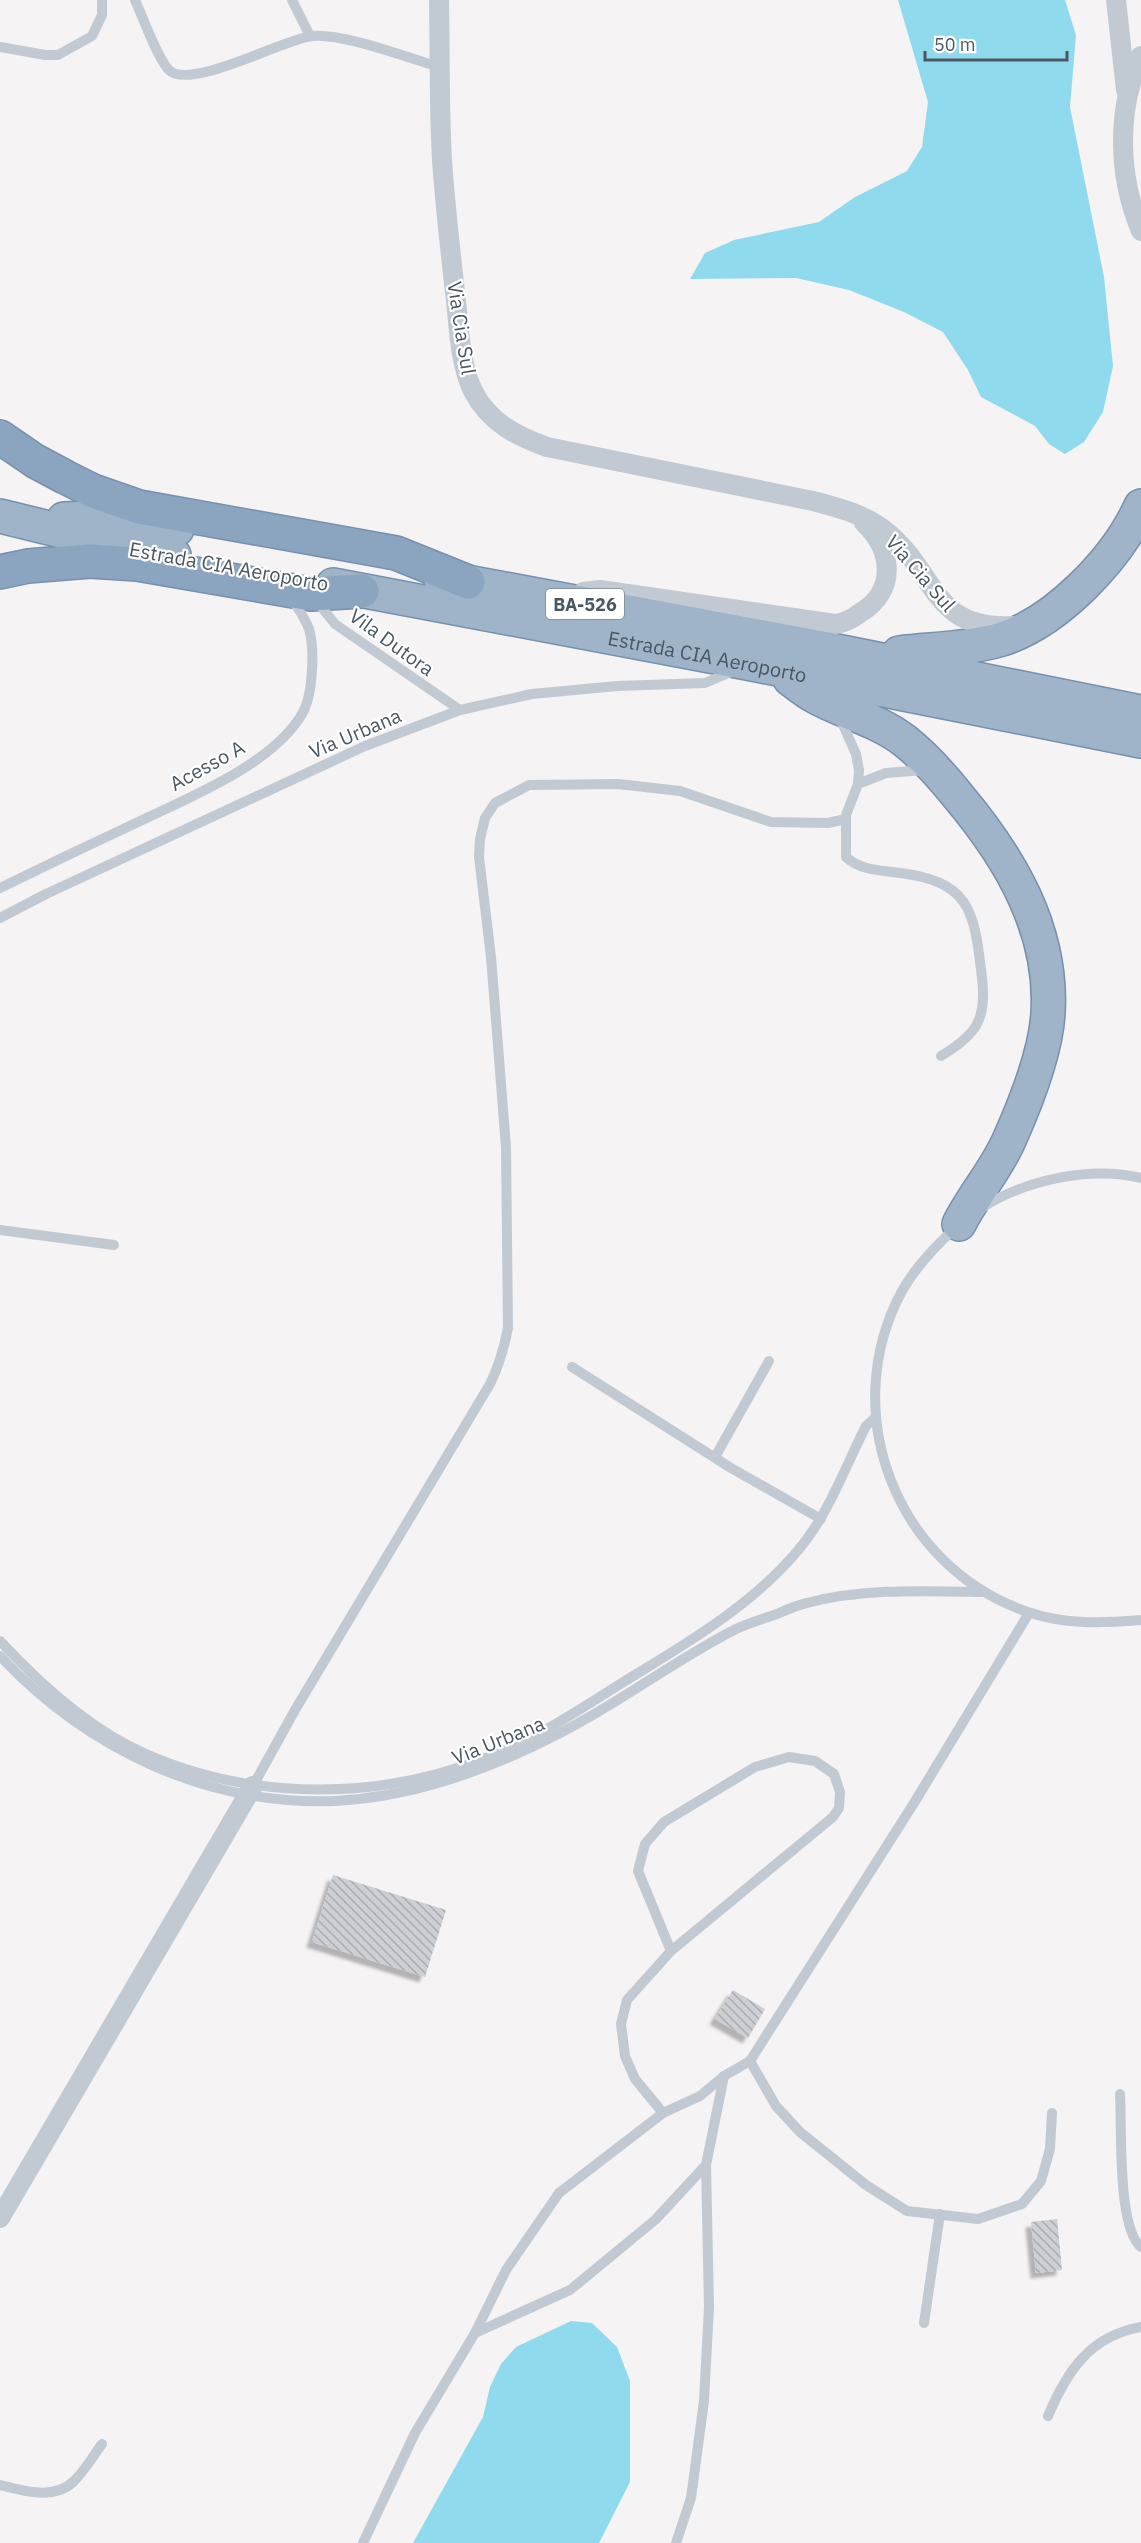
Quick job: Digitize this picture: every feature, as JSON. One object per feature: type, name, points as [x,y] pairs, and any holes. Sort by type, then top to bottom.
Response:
[{"type":"highway","points":[[0,437],[34,461],[65,477],[139,507],[396,554],[468,582]]},
{"type":"highway","points":[[866,658],[983,644],[1002,639],[1028,626],[1068,600],[1095,574],[1132,526],[1141,506]]},
{"type":"highway","name":"Estrada CIA Aeroporto","points":[[13,519],[94,518],[157,525],[468,582],[1141,712]]},
{"type":"highway","name":"Estrada CIA Aeroporto","points":[[13,519],[114,544],[762,666],[1141,741]]},
{"type":"highway","points":[[0,572],[28,566],[90,561],[137,564],[299,592],[363,591]]},
{"type":"highway","points":[[762,666],[815,697],[870,721],[903,740],[937,771],[997,845],[1020,883],[1043,951],[1048,1014],[1037,1067],[1009,1141],[992,1171],[971,1200],[959,1224]]},
{"type":"street","name":"Via Cia Sul","points":[[439,0],[442,160],[460,336],[466,369],[473,390],[488,413],[523,439],[548,447],[813,501],[853,513],[889,534],[936,594],[960,618],[991,626],[1028,626]]},
{"type":"street","points":[[1116,0],[1127,98],[1123,137],[1125,176],[1134,214],[1141,231]]},
{"type":"street","points":[[1127,98],[1141,56]]},
{"type":"street","name":"Via Cia Sul","points":[[535,595],[600,590],[835,624],[845,623],[871,607],[882,592],[888,574],[886,557],[877,539],[853,513]]},
{"type":"street","points":[[0,2218],[250,1791]]},
{"type":"lane","points":[[0,46],[45,55],[58,55],[92,36],[102,15],[102,0]]},
{"type":"lane","points":[[135,0],[163,60],[170,71],[179,75],[191,75],[231,64],[310,36],[342,39],[440,67]]},
{"type":"lane","points":[[292,0],[310,36]]},
{"type":"lane","name":"Vila Dutora","points":[[299,592],[335,624],[460,710]]},
{"type":"lane","name":"Acesso A","points":[[0,888],[222,780],[270,750],[286,735],[310,699],[312,665],[309,629],[299,592]]},
{"type":"lane","name":"Via Urbana","points":[[0,918],[46,894],[365,746],[460,710],[532,694],[617,686],[705,683],[762,666]]},
{"type":"lane","points":[[833,705],[856,754],[858,784],[846,819],[846,857],[855,866],[904,873],[940,883],[960,896],[970,910],[977,939],[984,996],[980,1020],[962,1044],[941,1056]]},
{"type":"lane","points":[[858,784],[886,773],[914,770],[937,771]]},
{"type":"lane","points":[[250,1791],[301,1700],[490,1384],[504,1346],[508,1328],[506,1147],[491,957],[478,857],[485,818],[495,803],[529,785],[618,784],[680,791],[771,822],[828,823],[846,819]]},
{"type":"lane","points":[[1141,1178],[1097,1174],[1060,1178],[1024,1188],[990,1203],[959,1224],[927,1254],[902,1291],[885,1331],[876,1374],[875,1418],[883,1460],[904,1509],[921,1536],[950,1567],[984,1592],[1029,1612],[1089,1624],[1141,1620]]},
{"type":"lane","points":[[0,1230],[114,1245]]},
{"type":"lane","points":[[715,1457],[769,1362]]},
{"type":"lane","points":[[572,1367],[715,1457],[821,1519]]},
{"type":"lane","name":"Via Urbana","points":[[0,1641],[28,1672],[58,1698],[144,1754],[237,1784],[250,1791],[375,1787],[441,1773],[491,1756],[549,1728],[693,1640],[769,1582],[796,1553],[821,1519],[864,1432],[875,1418]]},
{"type":"lane","name":"Via Urbana","points":[[0,1656],[44,1700],[89,1733],[123,1753],[169,1772],[250,1791],[333,1801],[375,1797],[489,1767],[562,1733],[737,1629],[806,1603],[872,1593],[984,1592]]},
{"type":"lane","points":[[363,2543],[415,2433],[475,2333],[506,2270],[559,2193],[663,2113],[700,2096],[724,2076],[750,2061],[914,1803],[951,1737],[1029,1612]]},
{"type":"lane","points":[[663,2113],[635,2079],[625,2056],[621,2024],[627,2000],[671,1952],[833,1817],[839,1808],[840,1792],[834,1774],[815,1761],[789,1757],[755,1767],[664,1822],[645,1844],[638,1871],[671,1952]]},
{"type":"lane","points":[[750,2061],[776,2106],[800,2132],[866,2185],[907,2211],[978,2219],[1022,2204],[1041,2181],[1050,2149],[1052,2113]]},
{"type":"lane","points":[[676,2543],[691,2498],[704,2401],[709,2307],[706,2165],[724,2076]]},
{"type":"lane","points":[[1120,2094],[1124,2200],[1130,2228],[1137,2244],[1141,2247]]},
{"type":"lane","points":[[475,2333],[570,2290],[655,2220],[706,2165]]},
{"type":"lane","points":[[924,2323],[940,2214]]},
{"type":"lane","points":[[1048,2416],[1076,2363],[1089,2350],[1108,2337],[1141,2327]]},
{"type":"lane","points":[[0,2485],[40,2493],[57,2490],[73,2482],[102,2444]]},
{"type":"water","points":[[898,0],[1065,0],[1076,35],[1070,107],[1104,277],[1113,366],[1103,412],[1084,442],[1065,454],[1049,444],[1035,426],[981,397],[968,370],[943,332],[904,312],[849,290],[796,278],[690,279],[705,253],[734,240],[819,222],[855,197],[907,171],[922,147],[928,102]]},
{"type":"water","points":[[571,2321],[592,2323],[617,2347],[630,2381],[630,2482],[599,2543],[413,2543],[483,2417],[490,2387],[501,2364],[516,2347]]},
{"type":"building","points":[[333,1875],[446,1910],[425,1977],[312,1942]]},
{"type":"building","points":[[733,1990],[765,2009],[748,2038],[715,2019]]},
{"type":"building","points":[[1057,2219],[1062,2270],[1036,2273],[1031,2222]]}]
